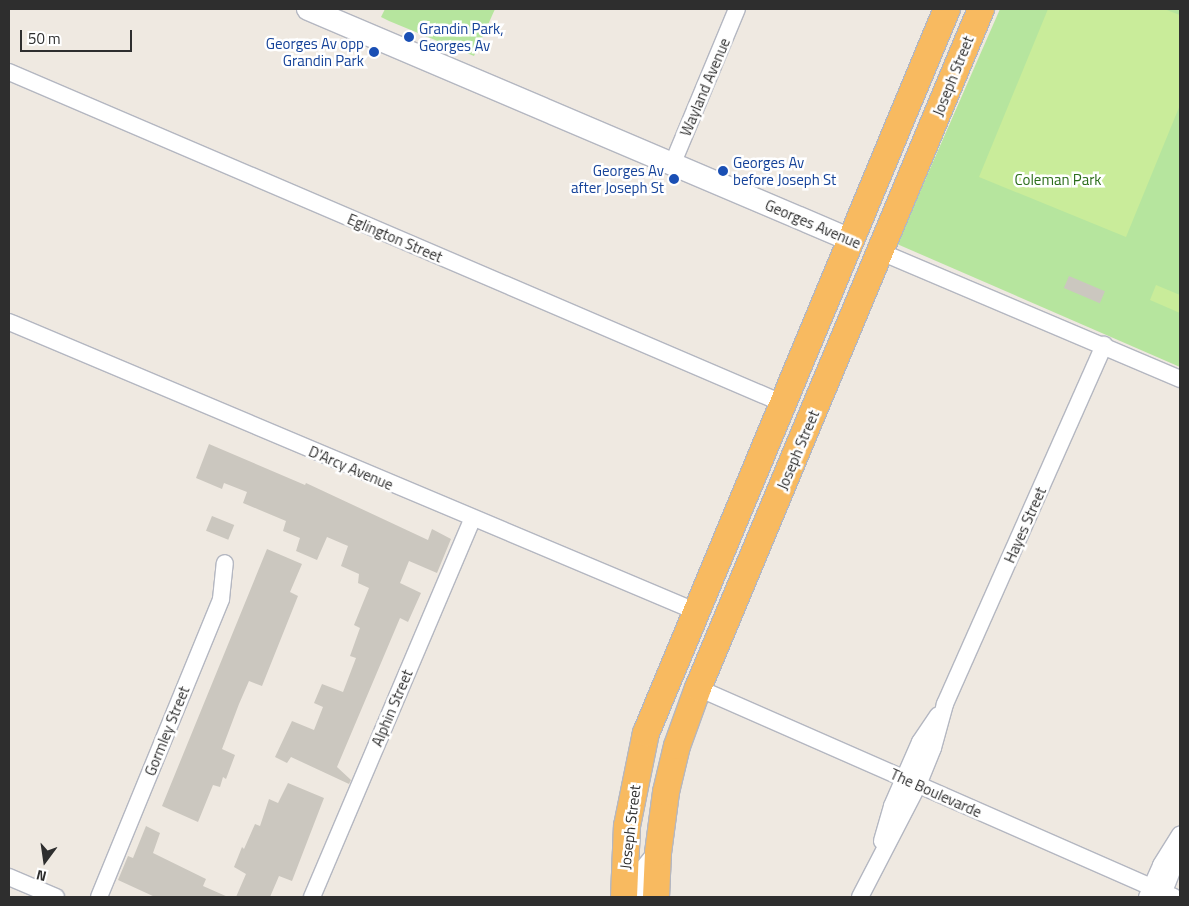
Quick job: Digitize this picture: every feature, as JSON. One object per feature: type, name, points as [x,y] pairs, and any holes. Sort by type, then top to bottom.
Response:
[{"type":"highway","name":"Joseph Street","points":[[624,897],[627,826],[639,759],[659,699],[946,9]]},
{"type":"highway","name":"Joseph Street","points":[[658,853],[676,746],[698,688],[981,9]]},
{"type":"highway","name":"Georges Avenue","points":[[851,240],[881,252]]},
{"type":"highway","points":[[656,897],[658,853]]},
{"type":"main road","name":"Georges Avenue","points":[[308,9],[851,240]]},
{"type":"street","name":"Wayland Avenue","points":[[672,165],[738,9]]},
{"type":"street","name":"Eglington Street","points":[[9,72],[782,403]]},
{"type":"street","name":"Georges Avenue","points":[[881,252],[1104,345],[1180,379]]},
{"type":"street","name":"D'Arcy Avenue","points":[[9,322],[472,520],[695,611]]},
{"type":"street","name":"Hayes Street","points":[[860,897],[876,862],[905,813],[911,782],[933,748],[945,704],[1104,345]]},
{"type":"street","name":"Alphin Street","points":[[312,897],[472,520]]},
{"type":"street","name":"Gormley Street","points":[[99,897],[221,599],[225,563]]},
{"type":"street","name":"The Boulevarde","points":[[698,688],[1160,894]]},
{"type":"street","points":[[1160,894],[1180,834]]},
{"type":"street","points":[[1160,894],[1180,850]]},
{"type":"street","name":"Joseph Street","points":[[642,897],[645,869],[658,853]]},
{"type":"street","points":[[9,878],[56,897]]},
{"type":"green space","points":[[385,9],[495,9],[474,56],[381,17]]},
{"type":"green space","name":"Coleman Park","points":[[1000,9],[1180,9],[1180,367],[897,244]]},
{"type":"green space","points":[[1048,9],[1164,9],[1180,15],[1180,105],[1126,237],[979,177]]},
{"type":"green space","points":[[1156,285],[1180,295],[1180,313],[1150,300]]},
{"type":"building","points":[[1069,276],[1105,291],[1100,303],[1064,288]]},
{"type":"building","points":[[209,444],[305,485],[306,483],[428,540],[432,529],[451,539],[437,573],[409,561],[400,583],[421,593],[408,622],[400,618],[337,767],[351,780],[349,784],[291,757],[287,763],[275,757],[292,721],[314,730],[323,707],[314,703],[322,684],[343,692],[356,658],[350,656],[360,628],[354,625],[369,588],[358,583],[359,574],[341,566],[348,546],[327,537],[317,560],[296,551],[300,538],[283,531],[286,521],[243,503],[247,492],[224,483],[222,489],[196,478]]},
{"type":"building","points":[[212,516],[234,525],[228,540],[206,531]]},
{"type":"building","points":[[267,549],[302,564],[290,592],[298,596],[262,686],[249,681],[222,749],[235,755],[226,779],[223,777],[220,787],[213,785],[198,822],[162,806]]},
{"type":"building","points":[[288,783],[324,798],[292,881],[279,876],[270,897],[236,897],[246,874],[234,867],[242,847],[244,849],[255,824],[260,826],[269,799],[278,803]]},
{"type":"building","points":[[146,826],[160,833],[153,853],[206,879],[203,886],[228,897],[155,897],[118,880],[128,856],[133,858]]},
{"type":"place","name":"Grandin Park, Georges Av","points":[[409,37]]},
{"type":"place","name":"Georges Av opp Grandin Park","points":[[374,52]]},
{"type":"place","name":"Georges Av before Joseph St","points":[[723,171]]},
{"type":"place","name":"Georges Av after Joseph St","points":[[674,179]]}]
